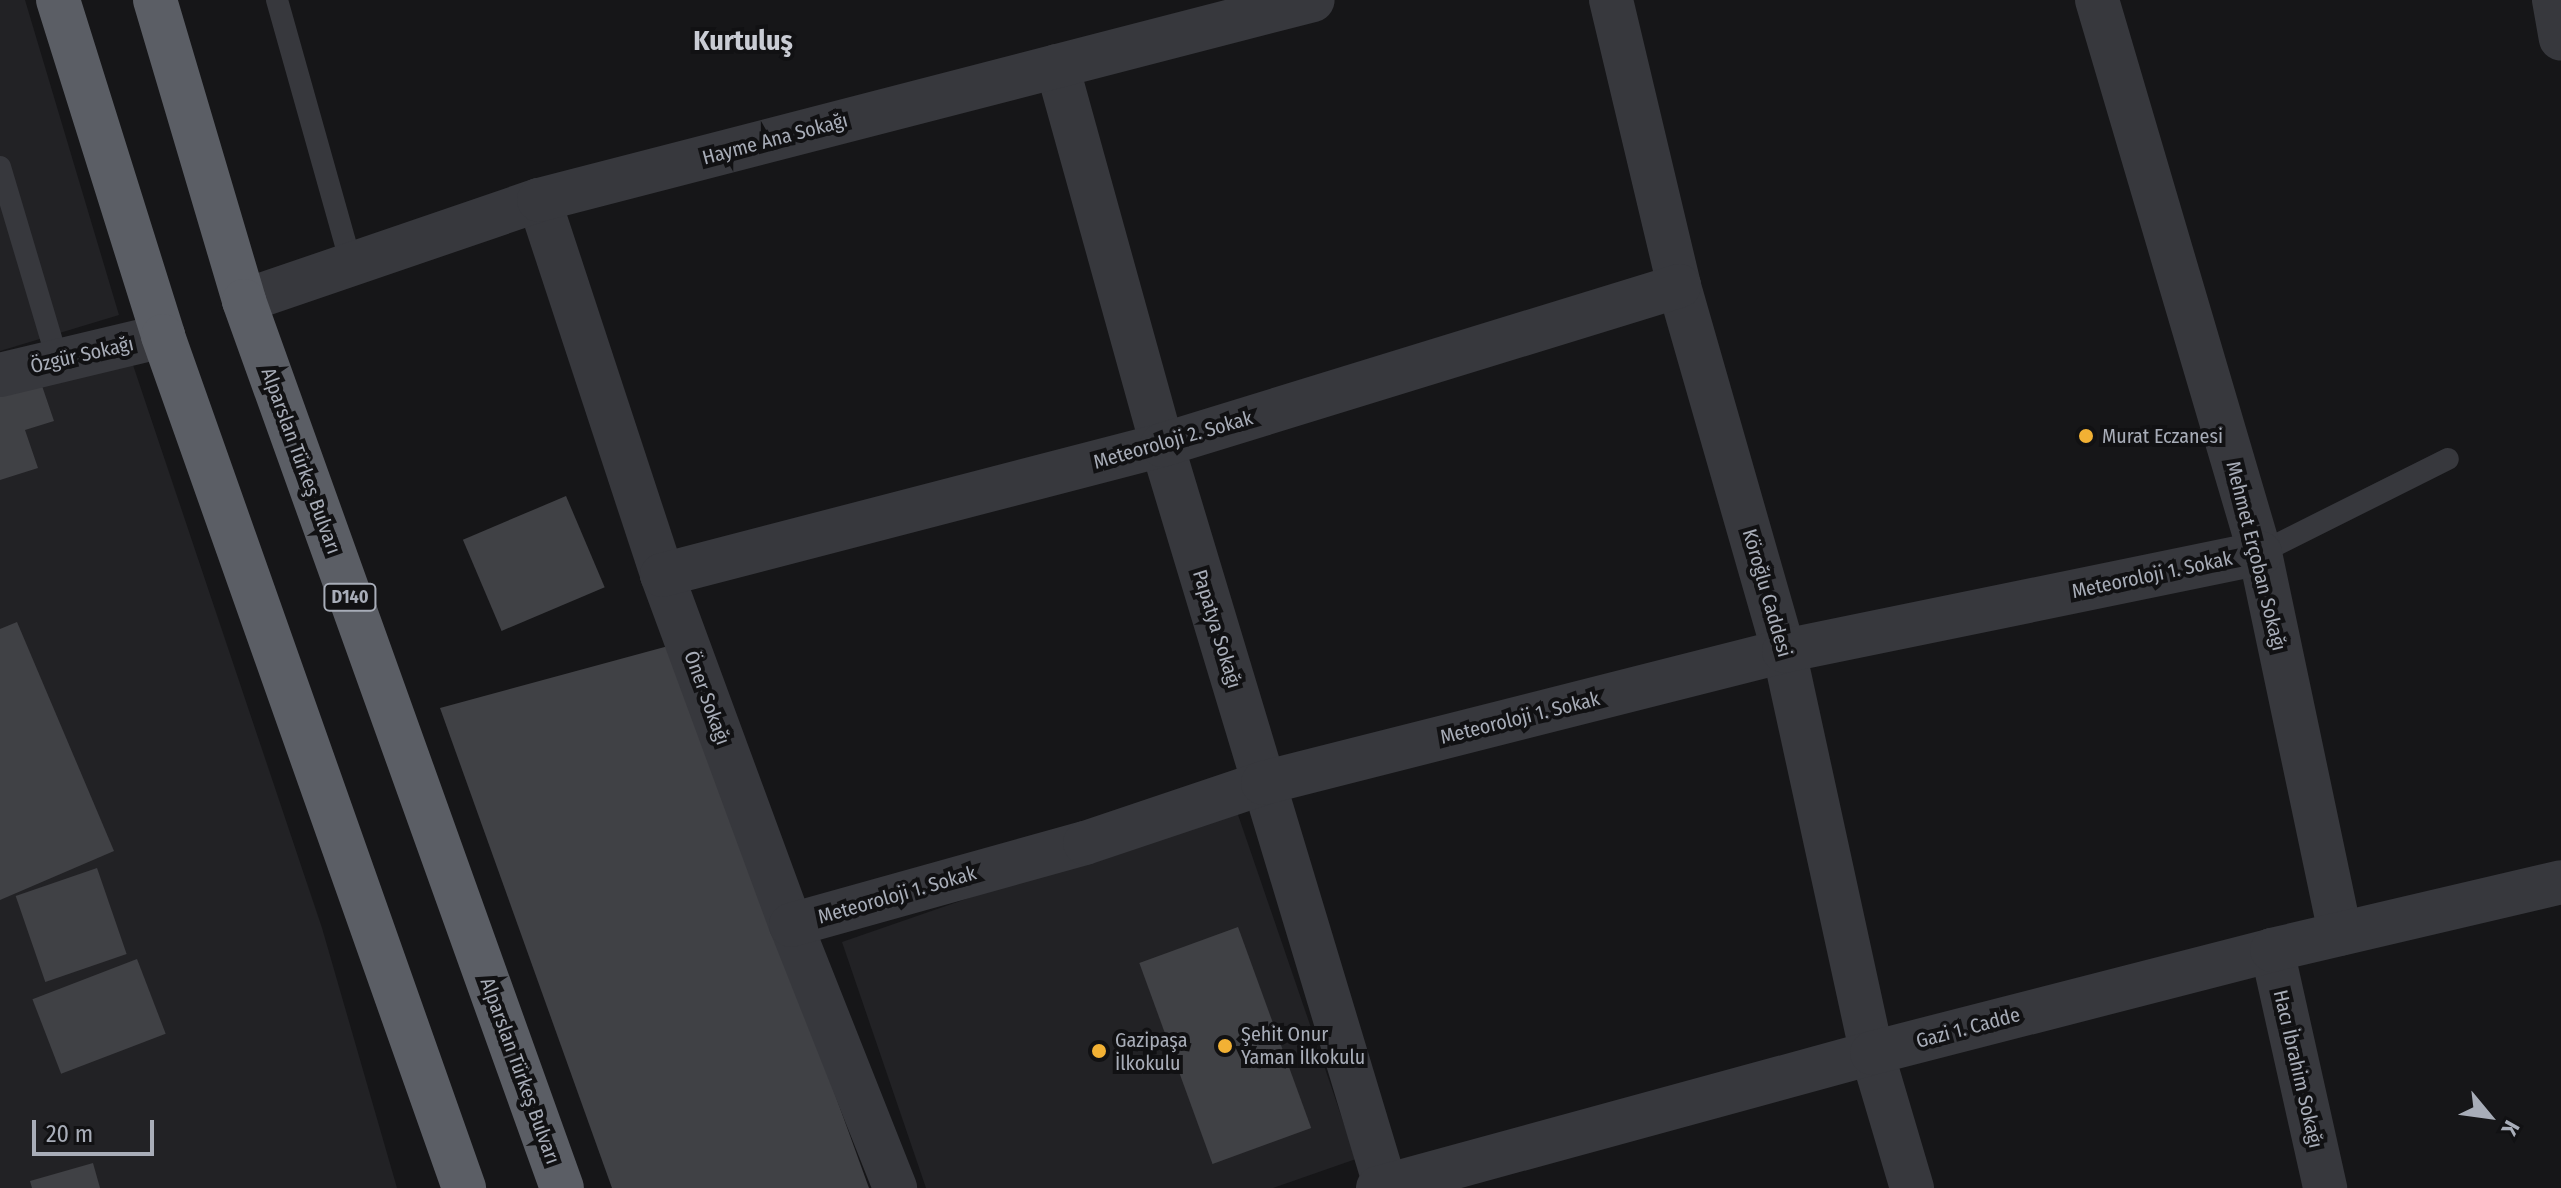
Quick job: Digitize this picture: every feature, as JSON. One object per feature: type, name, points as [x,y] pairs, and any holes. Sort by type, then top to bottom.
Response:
[{"type":"highway","points":[[58,0],[163,336],[464,1188]]},
{"type":"highway","name":"Alparslan Türkeş Bulvarı","points":[[155,0],[244,301],[562,1188]]},
{"type":"street","name":"Hayme Ana Sokağı","points":[[244,301],[539,200],[1313,0]]},
{"type":"street","name":"Köroğlu Caddesi","points":[[1611,0],[1679,286],[1784,651],[1872,1053],[1912,1188]]},
{"type":"street","name":"Mehmet Erçoban Sokağı","points":[[2097,0],[2260,553],[2340,934]]},
{"type":"street","points":[[2554,0],[2561,38]]},
{"type":"street","name":"Papatya Sokağı","points":[[1057,66],[1162,445],[1383,1187]]},
{"type":"street","name":"Öner Sokağı","points":[[539,200],[662,575],[791,925],[895,1188]]},
{"type":"street","name":"Meteoroloji 2. Sokak","points":[[662,575],[1162,445],[1679,286]]},
{"type":"street","name":"Özgür Sokağı","points":[[0,375],[163,336]]},
{"type":"street","name":"Meteoroloji 1. Sokak","points":[[791,925],[1085,843],[1263,783],[1784,651],[2260,553]]},
{"type":"street","name":"Gazi 1. Cadde","points":[[1383,1187],[1872,1053],[2272,950],[2561,882]]},
{"type":"street","name":"Hacı İbrahim Sokağı","points":[[2272,950],[2325,1188]]},
{"type":"lane","points":[[277,0],[351,264]]},
{"type":"lane","points":[[0,167],[58,361]]},
{"type":"lane","points":[[2260,553],[2448,459]]},
{"type":"shaded area","points":[[0,0],[25,0],[119,315],[0,351]]},
{"type":"shaded area","points":[[133,365],[322,928],[397,1188],[0,1188],[0,382]]},
{"type":"shaded area","name":"Gazipaşa İlkokulu","points":[[1235,806],[1356,1159],[1273,1188],[926,1188],[842,942]]},
{"type":"building","points":[[38,374],[54,421],[25,430],[38,468],[0,480],[0,387]]},
{"type":"building","points":[[566,496],[605,587],[502,631],[463,540]]},
{"type":"building","points":[[17,622],[114,851],[0,900],[0,629]]},
{"type":"building","points":[[672,645],[869,1188],[612,1188],[440,708]]},
{"type":"building","points":[[97,868],[127,954],[45,982],[16,896]]},
{"type":"building","name":"Şehit Onur Yaman İlkokulu","points":[[1238,927],[1311,1128],[1213,1164],[1139,963]]},
{"type":"building","points":[[137,959],[166,1034],[61,1074],[32,999]]},
{"type":"building","points":[[93,1163],[100,1188],[32,1188],[30,1181]]},
{"type":"place","name":"Murat Eczanesi","points":[[2086,436]]},
{"type":"place","name":"Şehit Onur Yaman İlkokulu","points":[[1225,1046]]},
{"type":"place","name":"Gazipaşa İlkokulu","points":[[1099,1051]]},
{"type":"district","name":"Kurtuluş","points":[[743,41]]}]
